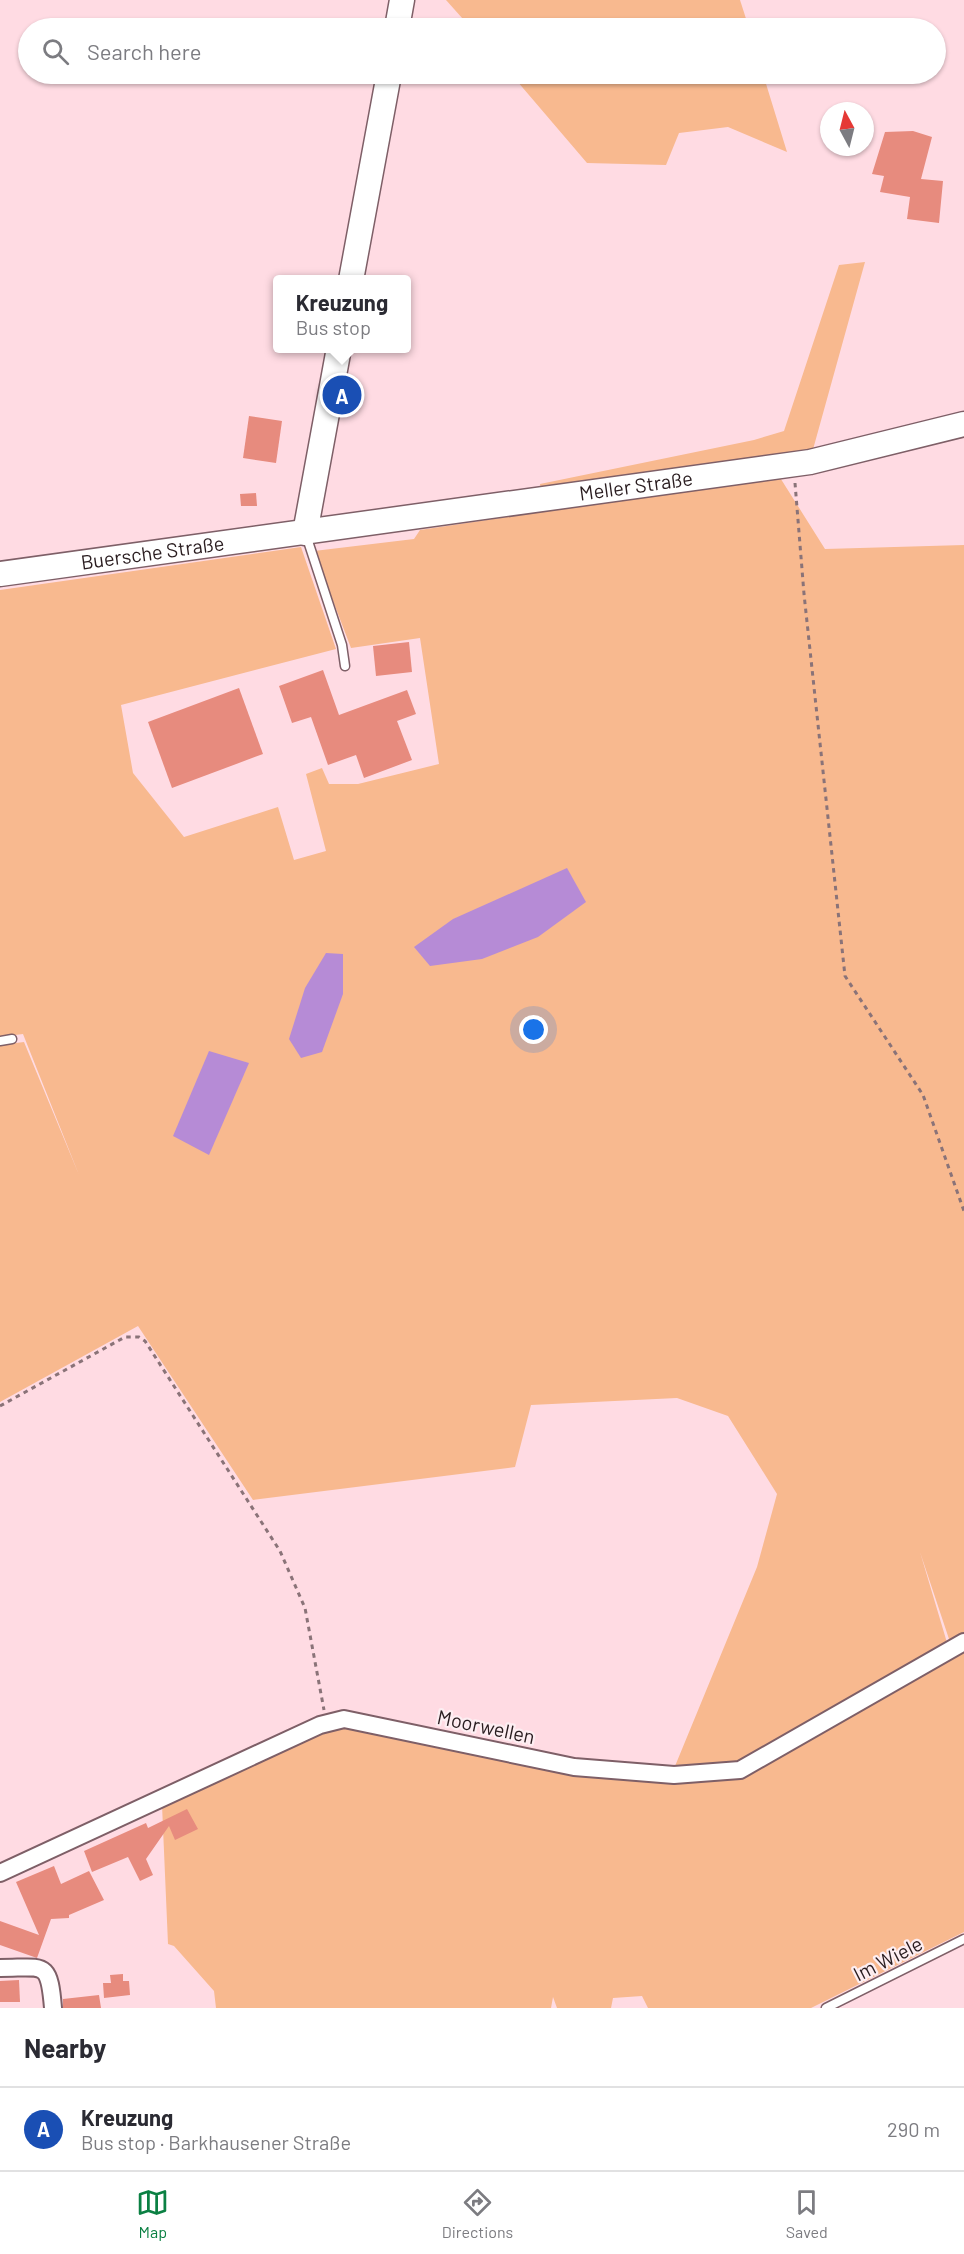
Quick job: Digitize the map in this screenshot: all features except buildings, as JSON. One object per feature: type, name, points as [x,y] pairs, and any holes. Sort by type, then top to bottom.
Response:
[{"type":"main road","points":[[399,18],[402,0]]},
{"type":"main road","points":[[352,275],[387,84]]},
{"type":"main road","points":[[305,533],[338,353]]},
{"type":"main road","name":"Meller Straße","points":[[305,533],[794,464],[964,424]]},
{"type":"main road","name":"Buersche Straße","points":[[0,574],[305,533]]},
{"type":"street","name":"Moorwellen","points":[[0,1873],[326,1723],[344,1719],[574,1767],[674,1775],[740,1770],[964,1642]]},
{"type":"street","points":[[0,1968],[39,1968],[47,1972],[51,1980],[53,2008]]},
{"type":"lane","points":[[305,533],[342,645],[345,666]]},
{"type":"lane","points":[[0,1041],[12,1039]]},
{"type":"lane","name":"Im Wiele","points":[[826,2008],[964,1939]]},
{"type":"path","points":[[794,464],[804,594],[845,975],[923,1095],[964,1211]]},
{"type":"path","points":[[0,1406],[125,1337],[139,1337],[145,1341],[280,1551],[305,1608],[326,1723]]},
{"type":"shaded area","points":[[446,0],[740,0],[746,18],[462,18]]},
{"type":"shaded area","points":[[520,84],[766,84],[787,152],[728,127],[679,133],[666,165],[587,163]]},
{"type":"shaded area","points":[[865,262],[812,453],[541,491],[540,484],[754,440],[784,431],[839,265]]},
{"type":"shaded area","points":[[779,476],[825,549],[964,545],[964,1932],[811,2008],[648,2008],[642,1996],[613,1998],[611,2008],[557,2008],[553,1997],[551,2008],[216,2008],[214,1991],[174,1946],[168,1944],[162,1805],[319,1731],[345,1726],[573,1770],[670,1778],[742,1771],[953,1651],[920,1552],[948,1646],[739,1767],[673,1771],[757,1567],[777,1494],[728,1416],[677,1398],[531,1405],[515,1467],[253,1500],[138,1326],[0,1402],[0,1045],[24,1042],[79,1175],[23,1034],[0,1037],[0,590],[301,547],[336,649],[121,705],[133,773],[184,837],[278,807],[294,860],[326,851],[306,774],[322,768],[329,784],[358,784],[439,764],[420,638],[351,648],[314,551],[414,539],[420,530]]},
{"type":"shaded area","points":[[567,868],[586,902],[538,937],[482,959],[430,966],[414,947],[453,919]]},
{"type":"shaded area","points":[[326,953],[343,954],[343,994],[322,1052],[301,1058],[289,1039],[305,988]]},
{"type":"shaded area","points":[[209,1051],[249,1063],[209,1155],[173,1136]]},
{"type":"place","name":"Kreuzung","points":[[342,395]]}]
